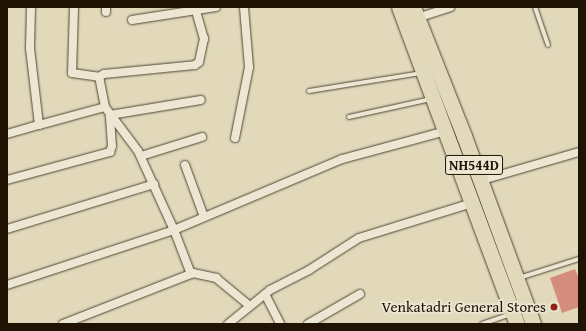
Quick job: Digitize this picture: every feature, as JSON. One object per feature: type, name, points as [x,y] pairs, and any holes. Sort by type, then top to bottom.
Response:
[{"type":"highway","name":"NH544D","points":[[399,7],[515,318]]},
{"type":"highway","name":"NH544D","points":[[415,12],[464,136],[515,279],[533,324]]},
{"type":"street","points":[[31,7],[30,48],[40,125]]},
{"type":"street","points":[[74,7],[72,73],[99,77],[112,72],[197,64],[200,60],[204,39],[196,11]]},
{"type":"street","points":[[132,20],[216,7]]},
{"type":"street","points":[[235,138],[249,67],[244,7]]},
{"type":"street","points":[[415,12],[450,7]]},
{"type":"street","points":[[99,77],[105,108],[141,156],[174,230],[191,274]]},
{"type":"street","points":[[110,115],[201,100]]},
{"type":"street","points":[[7,134],[105,108]]},
{"type":"street","points":[[7,180],[110,152],[112,146],[110,115]]},
{"type":"street","points":[[7,285],[174,230],[342,159],[446,131]]},
{"type":"street","points":[[141,156],[202,137]]},
{"type":"street","points":[[479,180],[579,152]]},
{"type":"street","points":[[185,165],[204,217]]},
{"type":"street","points":[[7,229],[154,184]]},
{"type":"street","points":[[228,324],[265,294],[359,238],[472,203]]},
{"type":"street","points":[[63,324],[191,274],[216,278],[250,306]]},
{"type":"street","points":[[265,294],[280,324]]},
{"type":"street","points":[[308,324],[360,294]]},
{"type":"lane","points":[[535,7],[548,45]]},
{"type":"lane","points":[[309,91],[424,72]]},
{"type":"lane","points":[[349,117],[433,98]]},
{"type":"lane","points":[[515,279],[579,259]]},
{"type":"lane","points":[[482,324],[515,318]]},
{"type":"building","points":[[575,269],[579,279],[579,307],[562,313],[550,278]]},
{"type":"place","name":"Venkatadri General Stores","points":[[554,307]]}]
